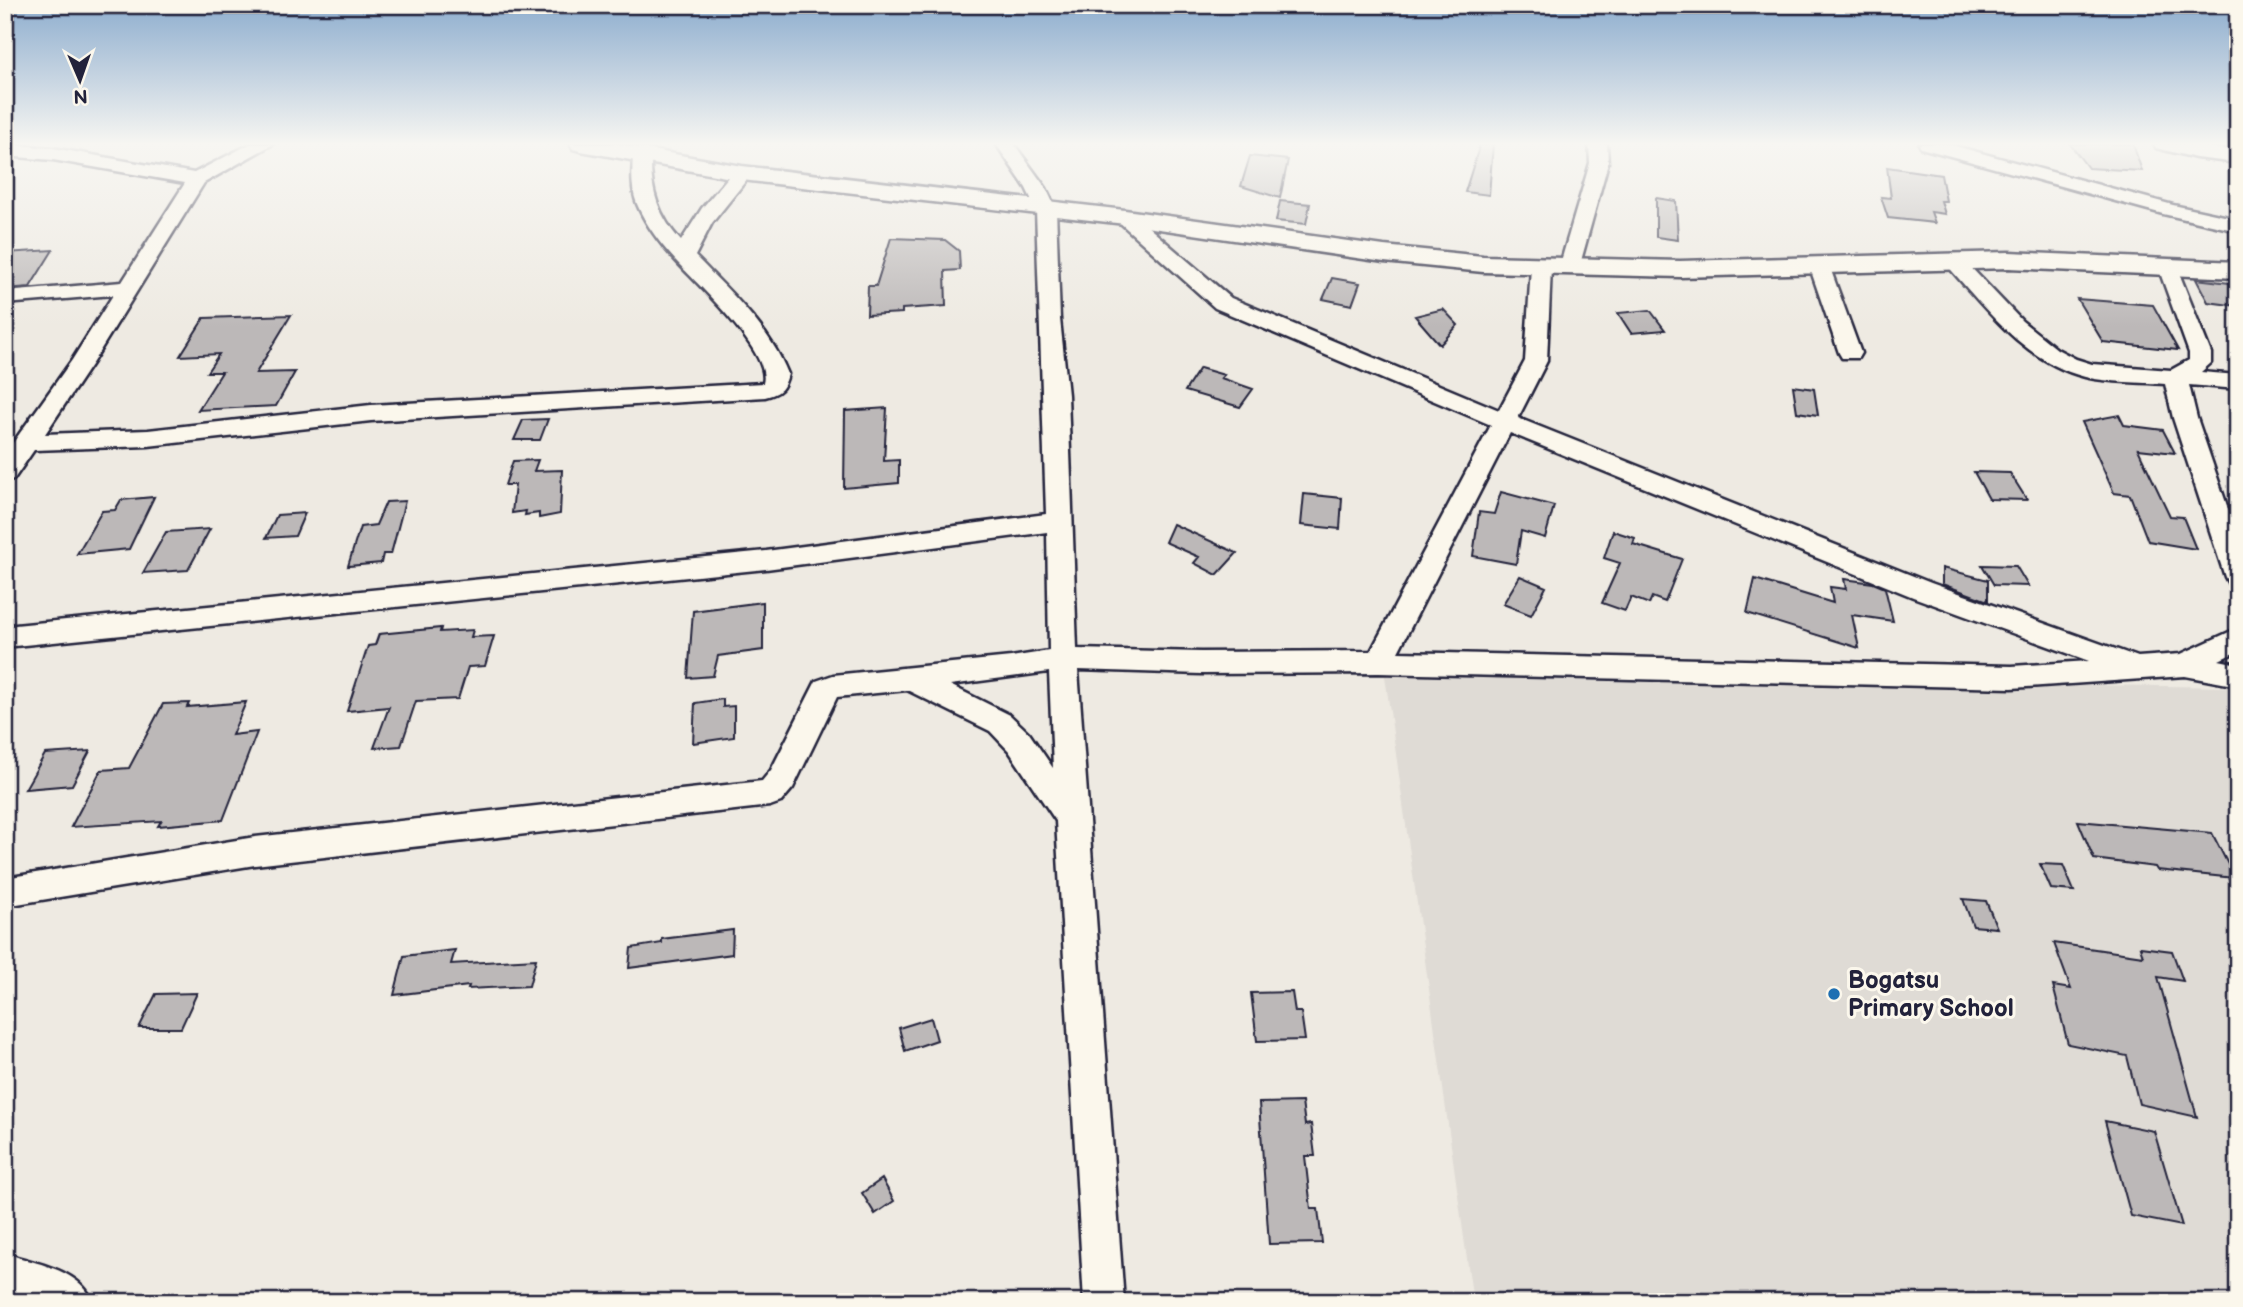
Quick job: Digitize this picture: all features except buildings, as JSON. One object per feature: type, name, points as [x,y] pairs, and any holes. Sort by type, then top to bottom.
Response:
[{"type":"street","points":[[5,473],[82,362],[180,205]]},
{"type":"street","points":[[27,442],[148,438],[371,413],[765,390],[773,387],[777,374],[774,364],[735,310],[655,224],[647,205]]},
{"type":"street","points":[[684,257],[690,240],[714,205]]},
{"type":"street","points":[[1012,205],[1125,217],[1384,254],[1541,267],[1681,269],[1953,260],[2092,262],[2238,270]]},
{"type":"street","points":[[1044,205],[1071,819],[1104,1302]]},
{"type":"street","points":[[1569,268],[1587,205]]},
{"type":"street","points":[[2152,205],[2238,225]]},
{"type":"street","points":[[1125,217],[1223,303],[1404,381],[1922,590],[2138,667]]},
{"type":"street","points":[[1953,260],[2017,326],[2053,358],[2089,371],[2238,382]]},
{"type":"street","points":[[1819,264],[1850,353]]},
{"type":"street","points":[[1379,662],[1536,361],[1541,267]]},
{"type":"street","points":[[2168,267],[2200,353],[2200,363],[2175,377]]},
{"type":"street","points":[[5,299],[127,288]]},
{"type":"street","points":[[2175,377],[2185,418],[2238,577]]},
{"type":"street","points":[[5,637],[766,560],[1060,521]]},
{"type":"street","points":[[2185,664],[2238,638]]},
{"type":"street","points":[[5,892],[255,851],[770,793],[782,779],[826,689],[833,685],[1011,668],[1063,659],[1201,663],[1379,662],[2012,677],[2185,664],[2238,676]]},
{"type":"street","points":[[907,677],[1000,723],[1019,742],[1071,819]]},
{"type":"street","points":[[5,1273],[60,1292],[73,1302]]},
{"type":"shaded area","name":"Bogatsu Primary School","points":[[1385,676],[2238,687],[2238,1302],[1473,1302]]},
{"type":"place","name":"Bogatsu Primary School","points":[[1834,994]]}]
